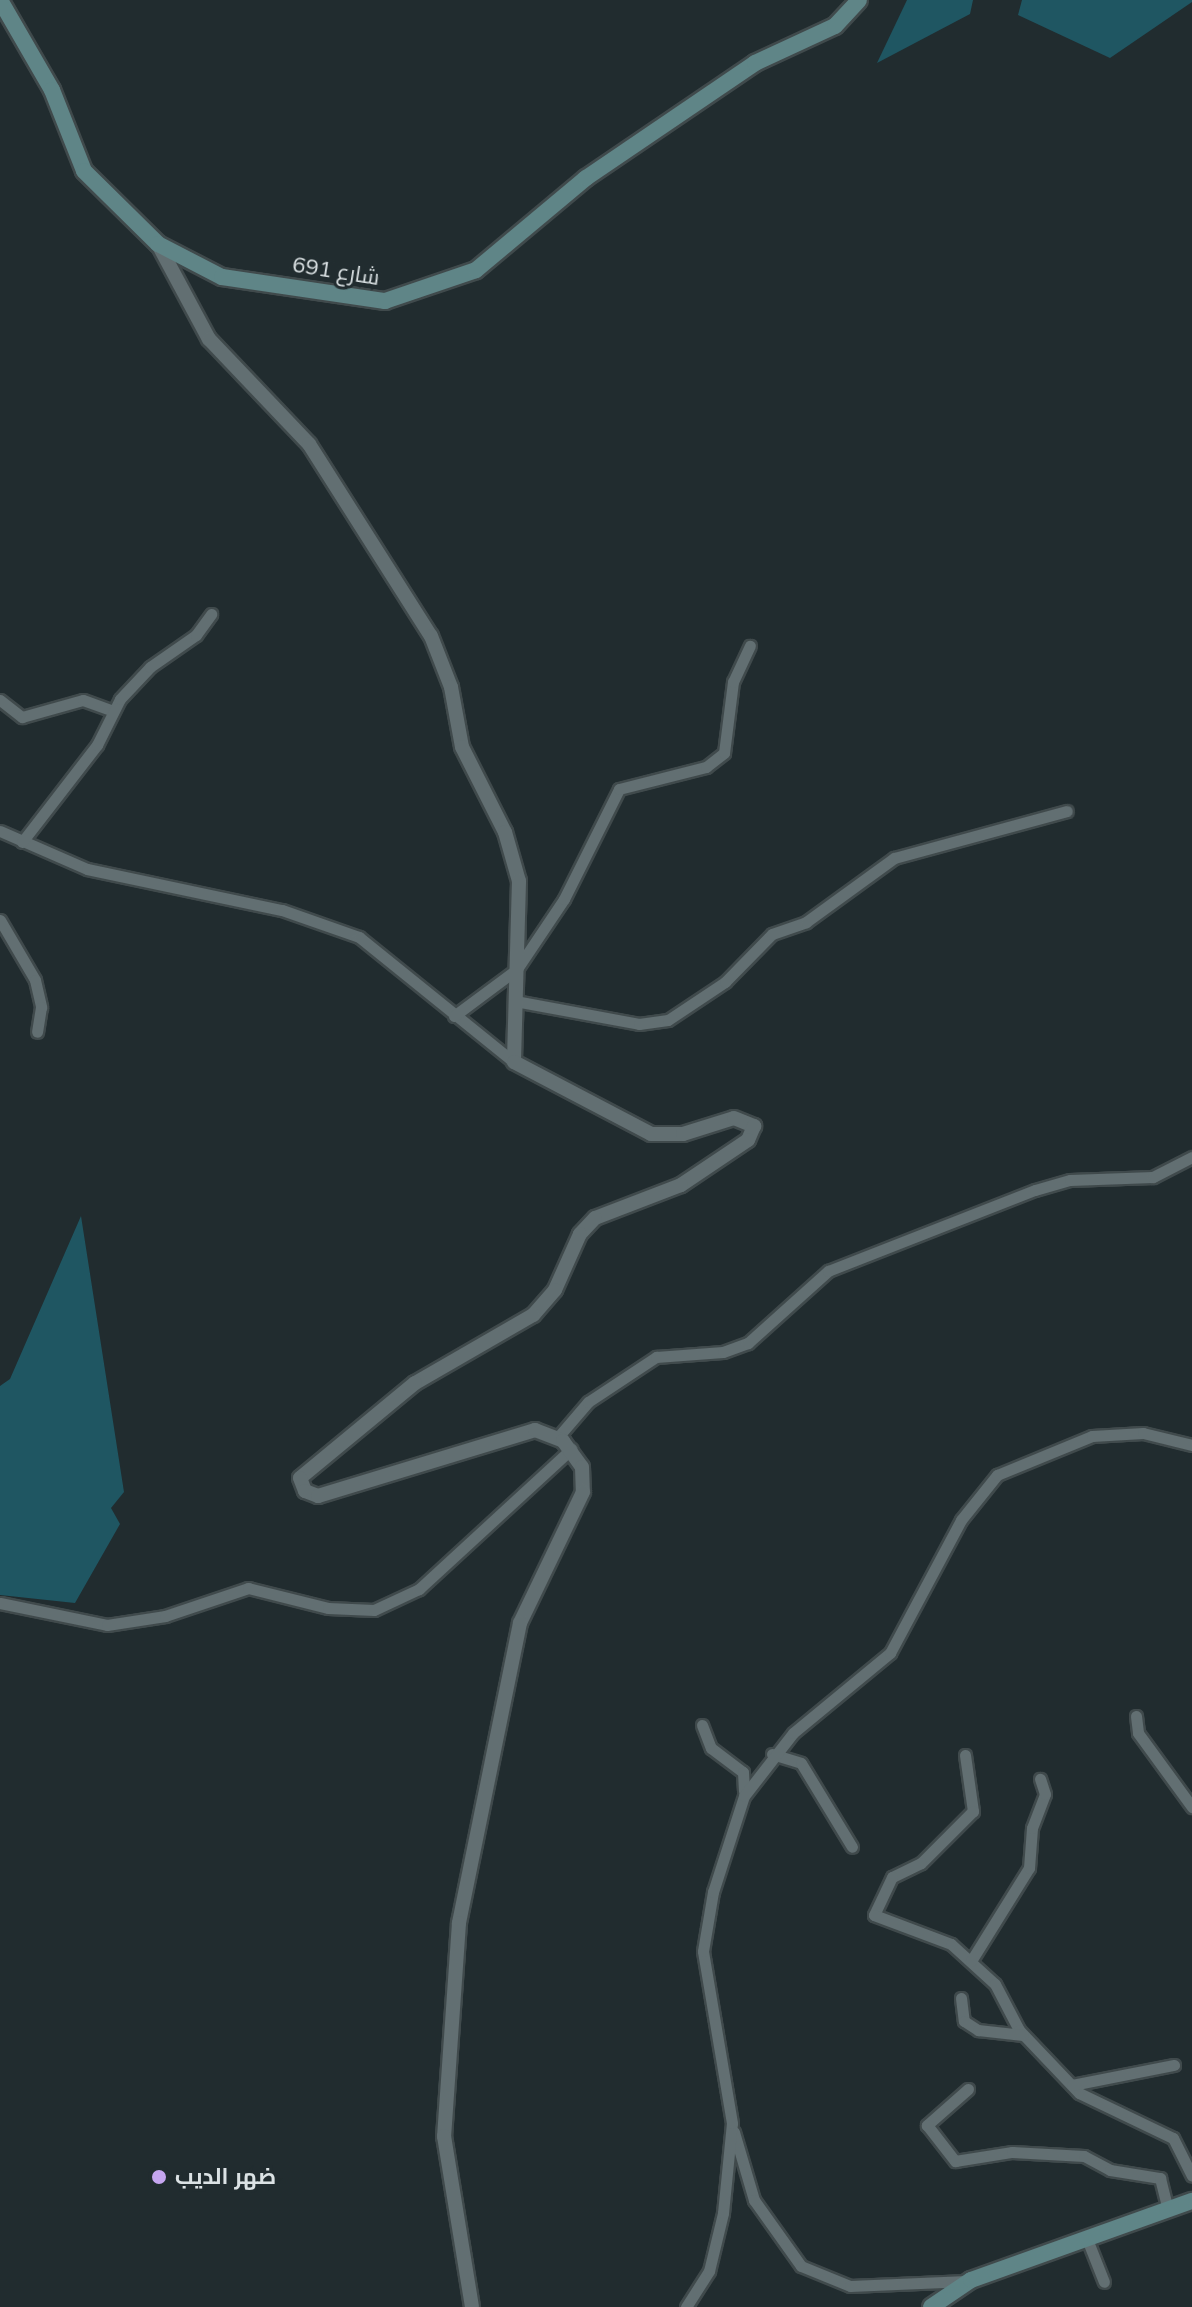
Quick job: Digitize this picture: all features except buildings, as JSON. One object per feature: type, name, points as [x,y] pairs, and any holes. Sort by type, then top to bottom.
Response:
[{"type":"main road","name":"شارع 691","points":[[0,0],[52,90],[84,171],[158,244],[222,277],[358,300],[420,293],[476,270],[586,178],[755,63],[835,26],[859,0]]},
{"type":"main road","points":[[934,2306],[971,2280],[1192,2201]]},
{"type":"street","points":[[158,244],[209,339],[309,444],[431,636],[451,687],[462,747],[514,857],[519,881],[514,1062]]},
{"type":"street","points":[[22,842],[97,745],[113,711],[150,667],[179,651],[211,614]]},
{"type":"street","points":[[454,1016],[517,969],[564,899],[619,789],[706,767],[724,753],[733,682],[750,646]]},
{"type":"street","points":[[0,700],[22,717],[83,700],[113,711]]},
{"type":"street","points":[[515,1001],[639,1024],[668,1020],[725,982],[772,934],[806,922],[894,858],[1067,811]]},
{"type":"street","points":[[0,831],[111,876],[282,910],[341,930],[386,955],[454,1016],[514,1062],[651,1134],[683,1134],[745,1117],[755,1132],[681,1185],[595,1218],[580,1234],[555,1290],[533,1315],[394,1398],[304,1471],[300,1485],[318,1496],[516,1433],[558,1437],[571,1449],[582,1467],[583,1492],[520,1623],[459,1923],[444,2136],[472,2307]]},
{"type":"street","points":[[0,920],[35,980],[41,1007],[37,1032]]},
{"type":"street","points":[[558,1437],[588,1402],[656,1357],[723,1352],[748,1343],[828,1271],[1035,1190],[1070,1180],[1153,1177],[1192,1157]]},
{"type":"street","points":[[971,2280],[850,2286],[801,2266],[754,2200],[732,2123],[703,1951],[713,1892],[744,1796],[772,1754],[890,1653],[961,1520],[997,1475],[1092,1436],[1143,1433],[1192,1445]]},
{"type":"street","points":[[0,1603],[107,1625],[165,1616],[248,1588],[328,1608],[374,1610],[419,1589],[571,1449]]},
{"type":"street","points":[[1136,1716],[1138,1733],[1192,1807]]},
{"type":"street","points":[[702,1725],[711,1748],[743,1772],[744,1796]]},
{"type":"street","points":[[772,1754],[801,1763],[852,1847]]},
{"type":"street","points":[[965,1755],[973,1811],[921,1863],[887,1882],[874,1915],[941,1938],[971,1961],[1002,1993],[1023,2035],[1072,2085],[1107,2111],[1173,2138],[1192,2176]]},
{"type":"street","points":[[971,1961],[1029,1868],[1032,1828],[1045,1794],[1040,1779]]},
{"type":"street","points":[[961,1998],[964,2021],[978,2030],[1023,2035]]},
{"type":"street","points":[[1072,2085],[1174,2065]]},
{"type":"street","points":[[968,2089],[927,2125],[955,2161],[1012,2152],[1084,2156],[1110,2170],[1160,2178],[1168,2211]]},
{"type":"street","points":[[686,2307],[703,2285],[717,2245],[732,2123]]},
{"type":"street","points":[[1087,2239],[1104,2282]]},
{"type":"shaded area","points":[[907,0],[973,0],[970,14],[877,63]]},
{"type":"shaded area","points":[[1022,0],[1192,2],[1110,58],[1018,15]]},
{"type":"shaded area","points":[[81,1216],[124,1492],[111,1508],[120,1524],[75,1603],[0,1595],[0,1386],[10,1379]]},
{"type":"place","name":"ضهر الديب","points":[[159,2177]]}]
